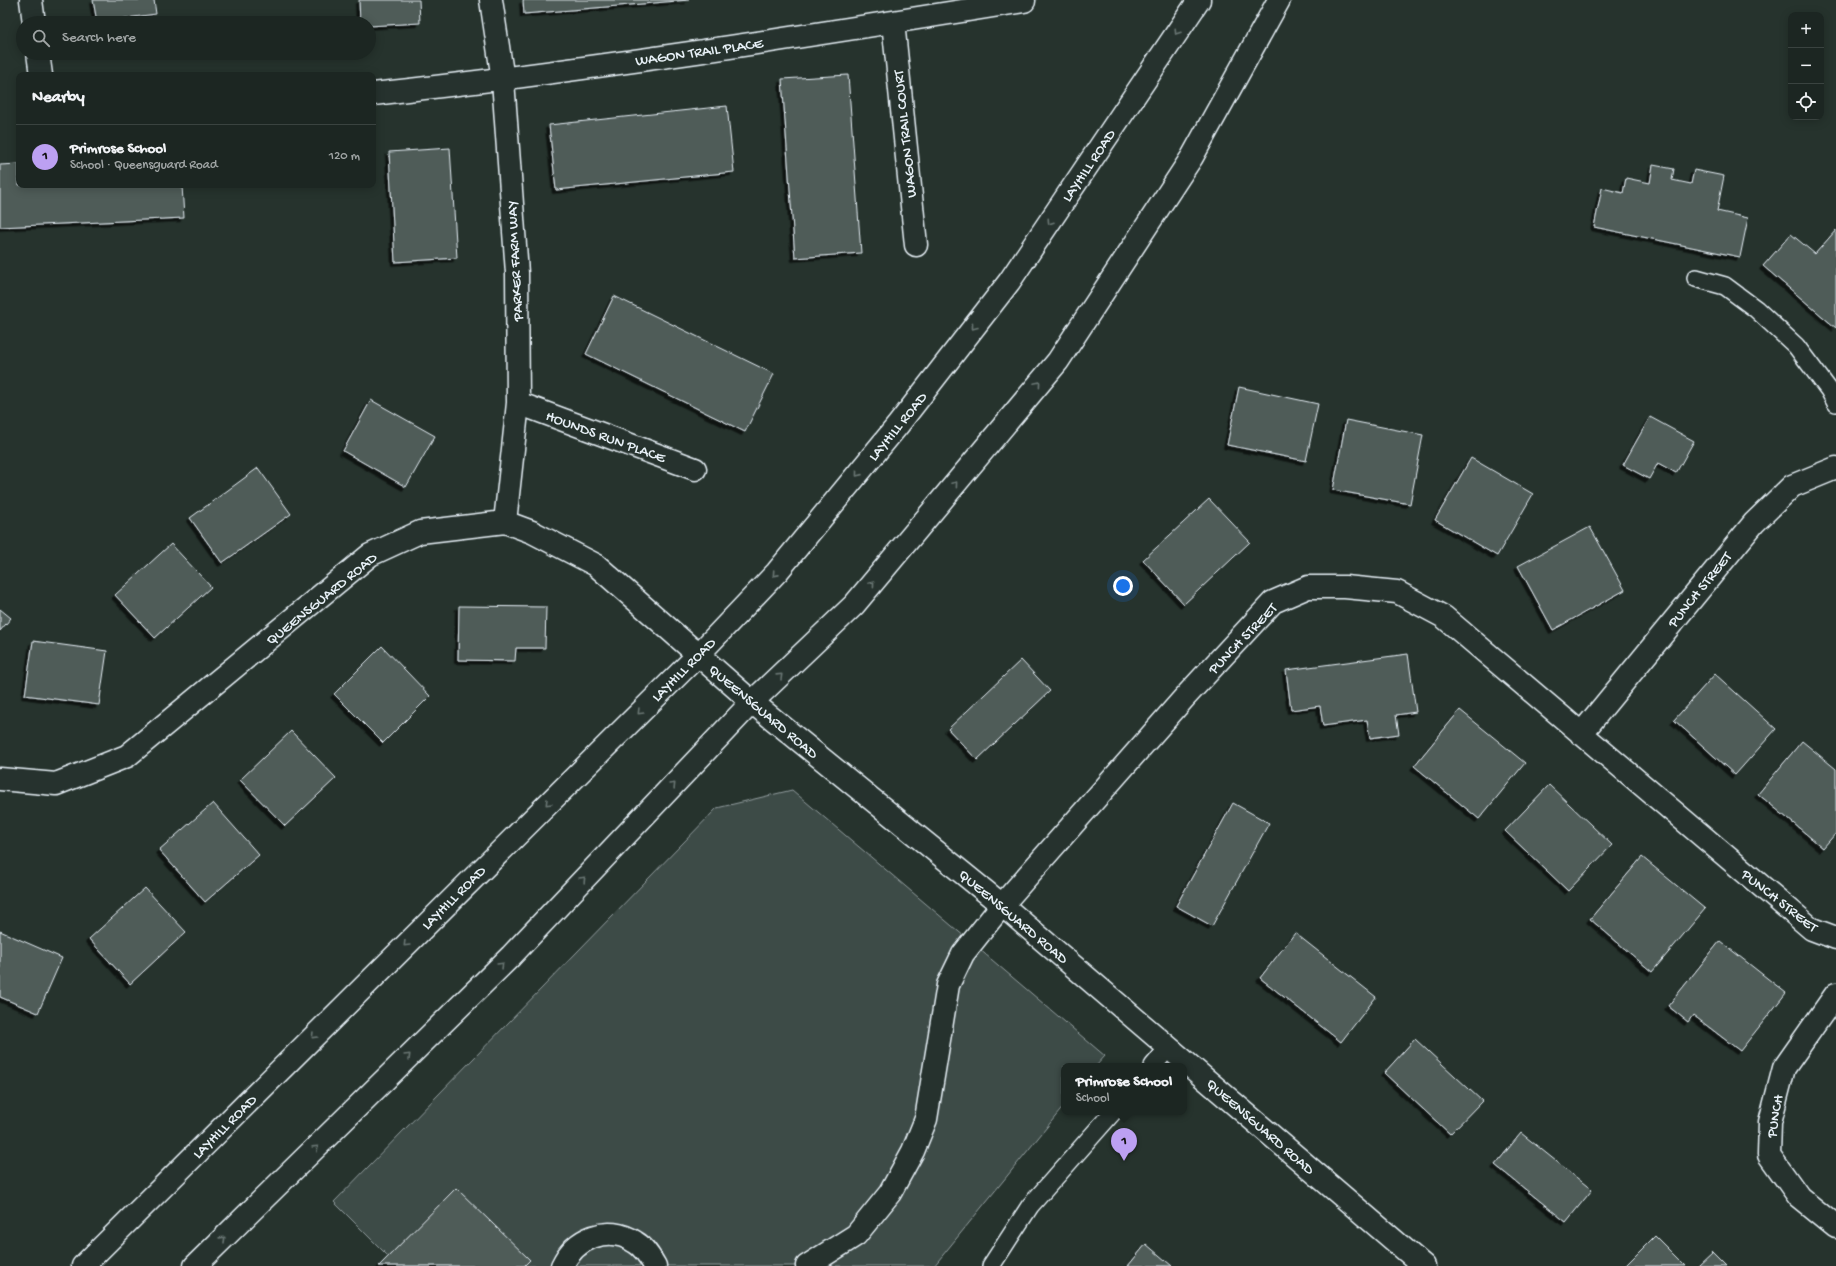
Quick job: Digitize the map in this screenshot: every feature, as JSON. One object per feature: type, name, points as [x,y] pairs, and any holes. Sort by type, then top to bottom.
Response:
[{"type":"street","points":[[31,0],[33,16]]},
{"type":"street","name":"PARKER FARM WAY","points":[[491,0],[503,80],[517,273],[518,403],[505,522]]},
{"type":"street","name":"LAYHILL ROAD","points":[[83,1266],[698,655],[777,572],[898,425],[1009,282],[1199,0]]},
{"type":"street","points":[[195,1266],[511,956],[752,702],[854,605],[1058,361],[1192,157],[1279,0]]},
{"type":"street","name":"WAGON TRAIL PLACE","points":[[376,94],[503,80],[1024,1]]},
{"type":"street","name":"WAGON TRAIL COURT","points":[[893,22],[916,246]]},
{"type":"street","points":[[39,60],[41,72]]},
{"type":"street","name":"HOUNDS RUN PLACE","points":[[518,403],[695,469]]},
{"type":"street","name":"PUNCH STREET","points":[[1581,734],[1754,523],[1792,486],[1835,464]]},
{"type":"street","name":"QUEENSGUARD ROAD","points":[[0,778],[56,784],[127,756],[370,555],[420,532],[505,522],[532,532],[596,565],[752,702],[1002,906],[1424,1266]]},
{"type":"street","name":"PUNCH STREET","points":[[807,1266],[856,1235],[890,1193],[914,1151],[926,1119],[948,985],[963,954],[1002,906],[1185,697],[1274,602],[1308,587],[1345,587],[1397,592],[1444,618],[1812,929],[1836,938]]},
{"type":"street","name":"PUNCH","points":[[1836,994],[1784,1068],[1770,1122],[1769,1155],[1799,1197],[1836,1227]]},
{"type":"street","points":[[562,1266],[567,1256],[578,1244],[591,1237],[606,1234],[621,1235],[635,1242],[647,1252],[655,1266]]},
{"type":"lane","points":[[1696,278],[1725,286],[1756,309],[1796,346],[1829,390],[1836,404]]},
{"type":"lane","points":[[1156,1063],[1169,1047]]},
{"type":"lane","points":[[991,1266],[1030,1206],[1109,1115]]},
{"type":"shaded area","points":[[792,790],[1105,1056],[1099,1063],[1061,1063],[1061,1110],[934,1266],[398,1266],[334,1202],[717,808]]},
{"type":"building","points":[[93,0],[154,0],[156,14],[141,16],[96,16]]},
{"type":"building","points":[[359,0],[419,0],[420,23],[376,26],[376,16],[360,16]]},
{"type":"building","points":[[523,0],[689,0],[524,14]]},
{"type":"building","points":[[848,75],[861,253],[795,258],[782,79]]},
{"type":"building","points":[[727,106],[734,172],[556,190],[549,125]]},
{"type":"building","points":[[450,148],[457,258],[395,262],[389,152]]},
{"type":"building","points":[[16,164],[16,188],[182,188],[184,218],[0,227],[0,165]]},
{"type":"building","points":[[1653,165],[1674,169],[1672,180],[1691,184],[1694,170],[1724,176],[1717,211],[1748,218],[1740,257],[1594,227],[1602,188],[1623,193],[1626,178],[1650,183]]},
{"type":"building","points":[[1836,230],[1836,328],[1763,266],[1791,234],[1815,254]]},
{"type":"building","points":[[614,296],[774,374],[745,432],[586,354]]},
{"type":"building","points":[[1239,387],[1318,404],[1306,461],[1227,445]]},
{"type":"building","points":[[371,400],[435,436],[406,487],[343,451]]},
{"type":"building","points":[[1650,417],[1694,441],[1676,473],[1658,463],[1649,479],[1623,465]]},
{"type":"building","points":[[1346,420],[1423,435],[1410,504],[1333,490]]},
{"type":"building","points":[[1471,458],[1533,494],[1497,556],[1435,520]]},
{"type":"building","points":[[258,468],[291,514],[222,563],[190,518]]},
{"type":"building","points":[[1209,499],[1250,542],[1184,604],[1143,560]]},
{"type":"building","points":[[1590,527],[1625,590],[1553,630],[1518,566]]},
{"type":"building","points":[[171,544],[211,587],[155,638],[115,595]]},
{"type":"building","points":[[459,606],[546,607],[545,648],[516,648],[515,661],[458,660]]},
{"type":"building","points":[[0,609],[11,618],[0,631]]},
{"type":"building","points":[[33,641],[107,651],[99,705],[25,695]]},
{"type":"building","points":[[382,646],[430,696],[383,743],[334,694]]},
{"type":"building","points":[[1408,654],[1416,712],[1396,715],[1399,734],[1370,738],[1367,720],[1323,726],[1320,706],[1291,710],[1286,670]]},
{"type":"building","points":[[1021,660],[1050,691],[977,760],[948,729]]},
{"type":"building","points":[[1715,674],[1776,729],[1735,775],[1674,720]]},
{"type":"building","points":[[1460,710],[1525,763],[1479,819],[1414,766]]},
{"type":"building","points":[[291,731],[336,778],[285,826],[240,780]]},
{"type":"building","points":[[1802,741],[1836,769],[1836,833],[1823,848],[1758,794]]},
{"type":"building","points":[[1549,785],[1612,845],[1568,891],[1505,831]]},
{"type":"building","points":[[213,803],[259,855],[205,902],[159,850]]},
{"type":"building","points":[[1233,803],[1269,823],[1212,926],[1176,906]]},
{"type":"building","points":[[1642,857],[1705,909],[1652,972],[1590,919]]},
{"type":"building","points":[[145,888],[186,932],[130,984],[89,939]]},
{"type":"building","points":[[0,931],[62,958],[38,1013],[0,997]]},
{"type":"building","points":[[1295,933],[1376,997],[1341,1042],[1260,978]]},
{"type":"building","points":[[1720,941],[1786,993],[1740,1051],[1693,1015],[1688,1022],[1668,1006]]},
{"type":"building","points":[[1415,1039],[1482,1101],[1450,1134],[1384,1073]]},
{"type":"building","points":[[1521,1133],[1592,1190],[1566,1222],[1495,1165]]},
{"type":"building","points":[[456,1188],[530,1260],[524,1266],[379,1266]]},
{"type":"building","points":[[1655,1236],[1685,1266],[1625,1266]]},
{"type":"building","points":[[1146,1244],[1172,1266],[1128,1266]]},
{"type":"building","points":[[1713,1252],[1727,1266],[1698,1266]]},
{"type":"place","name":"Primrose School","points":[[1124,1161]]}]
